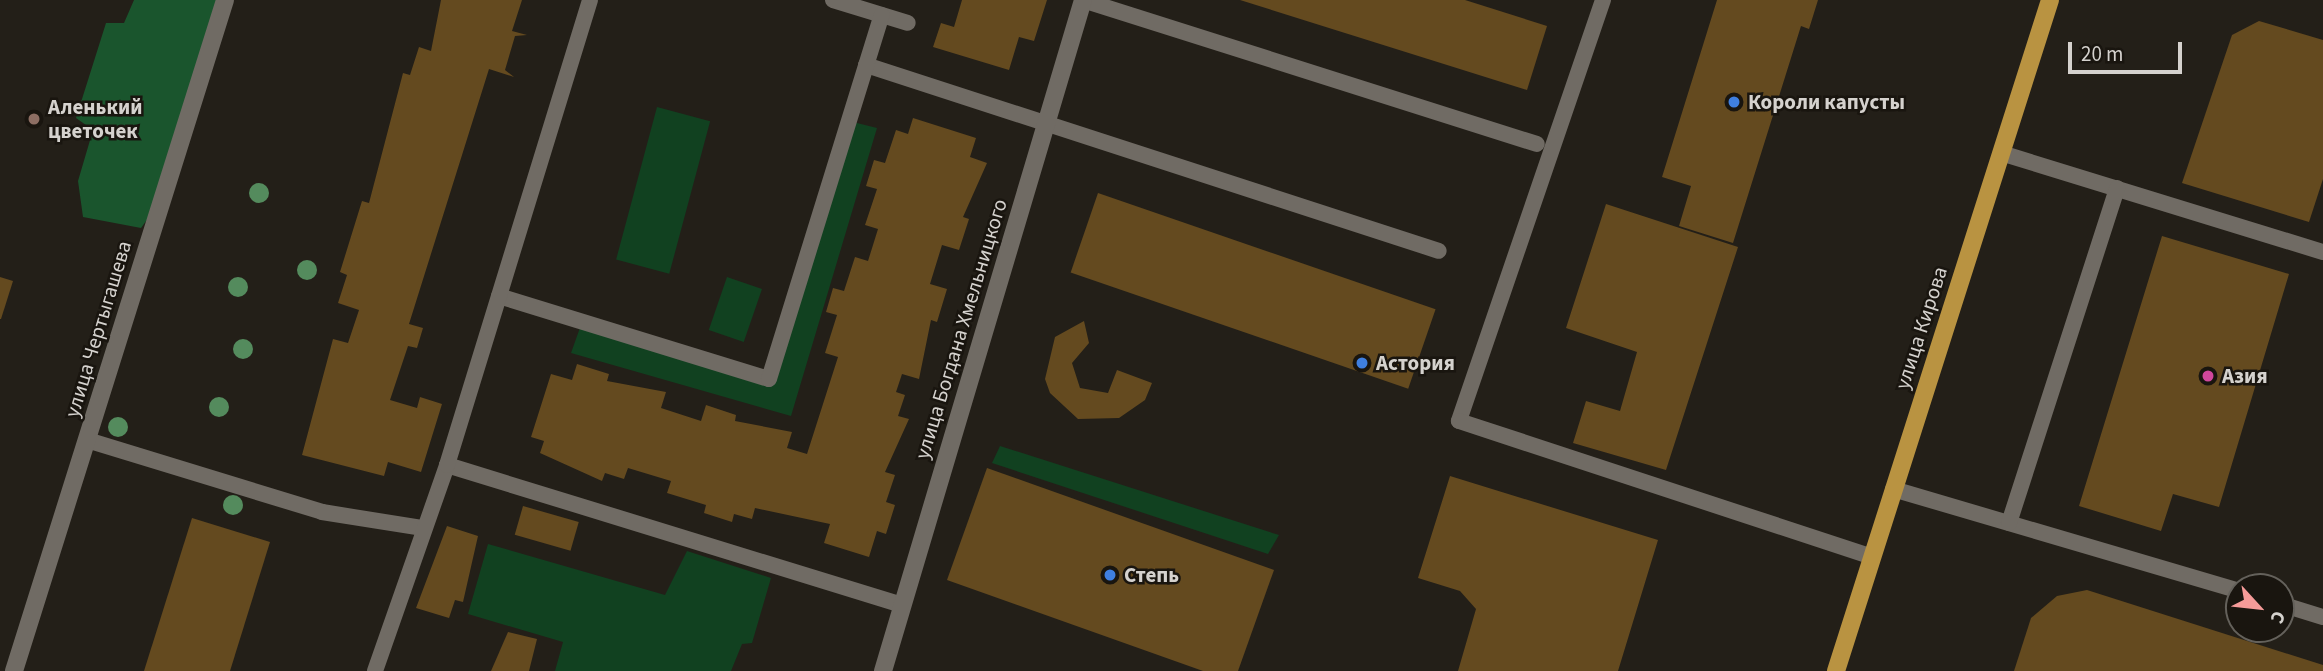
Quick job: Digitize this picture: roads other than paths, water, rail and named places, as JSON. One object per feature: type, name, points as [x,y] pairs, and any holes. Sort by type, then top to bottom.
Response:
[{"type":"main road","name":"улица Кирова","points":[[1836,671],[2050,0]]},
{"type":"street","name":"улица Чертыгашева","points":[[14,671],[225,0]]},
{"type":"street","name":"улица Богдана Хмельницкого","points":[[883,671],[1083,0]]},
{"type":"lane","points":[[375,671],[422,528],[447,465],[590,0]]},
{"type":"lane","points":[[834,0],[908,23]]},
{"type":"lane","points":[[1083,0],[1537,144]]},
{"type":"lane","points":[[1603,0],[1459,421],[1872,556]]},
{"type":"lane","points":[[499,296],[769,379],[881,15]]},
{"type":"lane","points":[[866,65],[1047,120],[1439,251]]},
{"type":"lane","points":[[2001,153],[2323,252]]},
{"type":"lane","points":[[2009,523],[2117,188]]},
{"type":"lane","points":[[87,440],[322,512],[422,528]]},
{"type":"lane","points":[[447,465],[903,605]]},
{"type":"lane","points":[[1893,489],[2225,587]]},
{"type":"lane","points":[[2295,608],[2323,617]]},
{"type":"place","name":"Короли капусты","points":[[1734,102]]},
{"type":"place","name":"Аленький цветочек","points":[[34,119]]},
{"type":"place","name":"Астория","points":[[1362,363]]},
{"type":"place","name":"Азия","points":[[2208,376]]},
{"type":"place","name":"Степь","points":[[1110,575]]}]
